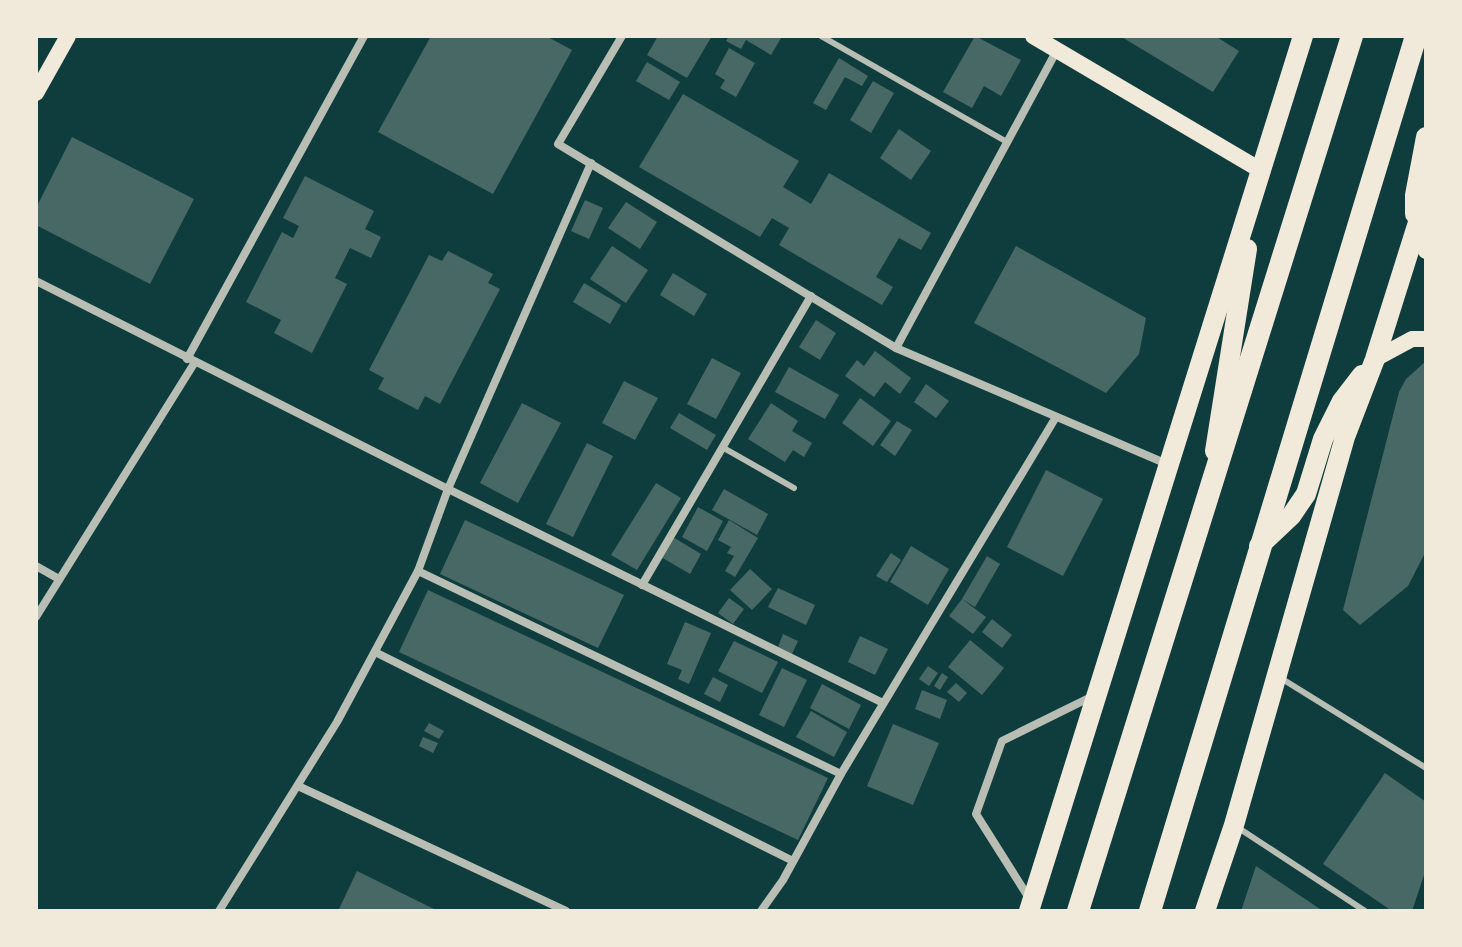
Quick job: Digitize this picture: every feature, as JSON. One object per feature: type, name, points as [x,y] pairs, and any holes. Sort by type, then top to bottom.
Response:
[{"type":"highway","points":[[1078,909],[1352,36]]},
{"type":"highway","points":[[1150,911],[1416,36]]},
{"type":"main road","points":[[36,93],[68,36]]},
{"type":"main road","points":[[1033,36],[1262,171]]},
{"type":"main road","points":[[1031,907],[1303,36]]},
{"type":"main road","points":[[1426,137],[1415,195],[1416,230],[1426,251]]},
{"type":"main road","points":[[1209,489],[1262,171]]},
{"type":"main road","points":[[1205,911],[1234,825],[1345,437],[1375,359],[1426,197]]},
{"type":"main road","points":[[1259,546],[1291,516],[1306,494],[1323,439],[1342,401],[1375,359],[1412,339],[1426,339]]},
{"type":"street","points":[[36,617],[191,360],[364,36]]},
{"type":"street","points":[[622,36],[558,144],[896,348],[1169,465]]},
{"type":"street","points":[[896,348],[1057,50]]},
{"type":"street","points":[[219,911],[298,786],[418,571],[448,489],[591,163]]},
{"type":"street","points":[[36,281],[448,489],[883,703]]},
{"type":"street","points":[[642,585],[811,296]]},
{"type":"street","points":[[761,911],[1056,417]]},
{"type":"street","points":[[36,566],[59,579]]},
{"type":"street","points":[[418,571],[841,774]]},
{"type":"street","points":[[375,652],[793,861]]},
{"type":"street","points":[[1031,907],[976,814],[1002,741],[1097,693]]},
{"type":"street","points":[[298,786],[566,911]]},
{"type":"lane","points":[[821,36],[1007,142]]},
{"type":"lane","points":[[722,447],[794,488]]},
{"type":"lane","points":[[1276,675],[1426,768]]},
{"type":"lane","points":[[1234,825],[1365,911]]},
{"type":"building","points":[[431,36],[546,36],[572,50],[493,194],[378,132]]},
{"type":"building","points":[[658,36],[712,36],[687,78],[647,55]]},
{"type":"building","points":[[729,36],[781,38],[771,55],[746,40],[741,49],[726,41]]},
{"type":"building","points":[[975,36],[1021,60],[1001,96],[984,86],[972,108],[943,92]]},
{"type":"building","points":[[1120,36],[1215,36],[1239,51],[1213,92]]},
{"type":"building","points":[[729,48],[755,63],[736,97],[720,88],[725,80],[715,74]]},
{"type":"building","points":[[839,58],[868,76],[862,86],[845,77],[826,110],[813,103]]},
{"type":"building","points":[[647,62],[680,82],[669,100],[636,81]]},
{"type":"building","points":[[873,81],[894,93],[871,133],[850,120]]},
{"type":"building","points":[[683,94],[799,161],[783,187],[811,204],[829,173],[931,233],[921,250],[899,238],[876,277],[893,287],[882,305],[779,245],[789,228],[772,218],[760,237],[639,167]]},
{"type":"building","points":[[899,129],[931,151],[911,180],[880,158]]},
{"type":"building","points":[[72,137],[194,199],[150,284],[36,225],[36,208]]},
{"type":"building","points":[[305,176],[374,211],[365,229],[381,237],[371,258],[350,248],[335,278],[347,284],[312,353],[274,333],[281,320],[246,302],[282,232],[293,238],[299,226],[283,218]]},
{"type":"building","points":[[585,200],[603,208],[589,239],[571,231]]},
{"type":"building","points":[[626,202],[657,222],[640,249],[608,228]]},
{"type":"building","points":[[612,246],[648,270],[626,303],[590,279]]},
{"type":"building","points":[[1016,246],[1146,318],[1139,354],[1106,393],[974,323]]},
{"type":"building","points":[[448,251],[493,274],[488,283],[500,289],[440,404],[425,396],[418,410],[378,389],[384,378],[369,370],[429,255],[442,261]]},
{"type":"building","points":[[673,273],[707,294],[694,316],[660,295]]},
{"type":"building","points":[[584,283],[621,305],[610,324],[573,302]]},
{"type":"building","points":[[816,320],[836,333],[820,360],[799,347]]},
{"type":"building","points":[[875,351],[911,378],[900,394],[885,382],[874,397],[845,376],[857,360],[864,366]]},
{"type":"building","points":[[712,358],[741,373],[716,419],[687,404]]},
{"type":"building","points":[[1426,361],[1426,551],[1408,586],[1360,625],[1343,610],[1399,392],[1406,379]]},
{"type":"building","points":[[789,367],[839,395],[825,419],[775,392]]},
{"type":"building","points":[[624,381],[658,398],[635,440],[602,423]]},
{"type":"building","points":[[926,384],[949,401],[936,418],[914,402]]},
{"type":"building","points":[[860,398],[891,421],[873,446],[842,423]]},
{"type":"building","points":[[522,403],[561,423],[518,503],[480,483]]},
{"type":"building","points":[[771,403],[798,421],[792,431],[812,443],[804,457],[793,450],[785,462],[748,439]]},
{"type":"building","points":[[679,413],[716,435],[707,450],[670,428]]},
{"type":"building","points":[[897,421],[912,430],[895,456],[880,445]]},
{"type":"building","points":[[587,443],[613,456],[573,537],[546,524]]},
{"type":"building","points":[[1046,470],[1103,499],[1063,576],[1007,547]]},
{"type":"building","points":[[656,483],[681,498],[637,570],[611,555]]},
{"type":"building","points":[[724,489],[768,514],[757,535],[712,510]]},
{"type":"building","points":[[698,507],[723,521],[707,551],[682,537]]},
{"type":"building","points":[[465,520],[624,595],[598,648],[440,574]]},
{"type":"building","points":[[729,520],[758,538],[735,577],[725,571],[734,556],[727,553],[731,547],[718,540]]},
{"type":"building","points":[[673,537],[701,554],[690,574],[661,557]]},
{"type":"building","points":[[911,546],[949,569],[928,605],[890,582]]},
{"type":"building","points":[[891,553],[901,560],[887,582],[876,576]]},
{"type":"building","points":[[987,556],[1000,564],[975,607],[962,599]]},
{"type":"building","points":[[750,569],[772,589],[752,610],[730,590]]},
{"type":"building","points":[[778,588],[815,605],[806,625],[768,607]]},
{"type":"building","points":[[428,590],[828,778],[798,840],[399,652]]},
{"type":"building","points":[[729,598],[744,609],[733,624],[718,613]]},
{"type":"building","points":[[962,599],[986,617],[973,634],[949,616]]},
{"type":"building","points":[[992,619],[1012,635],[1002,648],[982,632]]},
{"type":"building","points":[[685,622],[711,633],[689,684],[678,679],[682,670],[667,664]]},
{"type":"building","points":[[783,634],[798,641],[792,654],[778,647]]},
{"type":"building","points":[[860,636],[888,649],[875,675],[848,662]]},
{"type":"building","points":[[970,640],[1004,668],[982,695],[948,667]]},
{"type":"building","points":[[734,641],[778,662],[762,693],[718,671]]},
{"type":"building","points":[[928,666],[938,673],[929,686],[919,679]]},
{"type":"building","points":[[782,668],[807,680],[784,727],[759,715]]},
{"type":"building","points":[[942,673],[948,677],[940,690],[934,686]]},
{"type":"building","points":[[713,677],[728,685],[720,702],[704,694]]},
{"type":"building","points":[[956,683],[967,693],[959,702],[947,692]]},
{"type":"building","points":[[822,684],[861,705],[849,729],[810,708]]},
{"type":"building","points":[[922,690],[947,700],[940,719],[915,709]]},
{"type":"building","points":[[811,711],[847,732],[834,757],[796,737]]},
{"type":"building","points":[[429,723],[444,731],[439,739],[424,731]]},
{"type":"building","points":[[893,724],[939,743],[913,805],[867,786]]},
{"type":"building","points":[[423,737],[438,743],[433,753],[419,746]]},
{"type":"building","points":[[1385,773],[1426,802],[1426,869],[1412,911],[1392,911],[1323,864]]},
{"type":"building","points":[[1256,866],[1323,911],[1241,911]]},
{"type":"building","points":[[357,871],[438,911],[338,911]]}]
